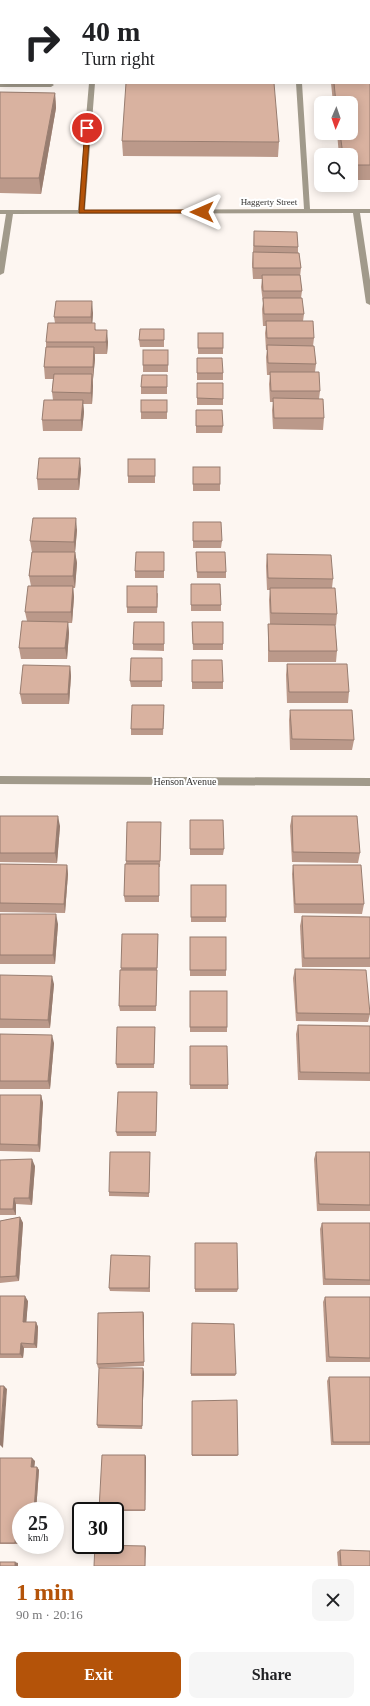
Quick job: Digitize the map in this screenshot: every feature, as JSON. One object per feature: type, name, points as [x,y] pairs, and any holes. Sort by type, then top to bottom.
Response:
[{"type":"street","points":[[81,212],[92,84]]},
{"type":"street","points":[[299,84],[307,211]]},
{"type":"street","points":[[0,85],[51,85]]},
{"type":"street","points":[[356,211],[370,303]]},
{"type":"street","name":"Haggerty Street","points":[[0,212],[370,211]]},
{"type":"street","points":[[0,273],[10,212]]},
{"type":"street","name":"Henson Avenue","points":[[0,780],[370,782]]},
{"type":"building","points":[[126,84],[274,84],[279,142],[122,141]]},
{"type":"building","points":[[334,84],[370,84],[370,165],[358,165],[358,148],[342,148],[341,140],[358,140],[358,96],[335,96]]},
{"type":"building","points":[[0,92],[55,93],[39,178],[0,178]]},
{"type":"building","points":[[254,231],[297,232],[298,247],[254,246]]},
{"type":"building","points":[[253,252],[299,253],[301,268],[253,268]]},
{"type":"building","points":[[262,275],[300,275],[302,291],[263,291]]},
{"type":"building","points":[[263,298],[302,298],[304,314],[264,314]]},
{"type":"building","points":[[56,301],[92,301],[91,317],[54,317]]},
{"type":"building","points":[[266,321],[313,321],[314,338],[267,338]]},
{"type":"building","points":[[48,323],[95,323],[95,330],[107,330],[106,342],[46,342]]},
{"type":"building","points":[[140,329],[164,329],[164,340],[139,340]]},
{"type":"building","points":[[198,333],[223,333],[223,348],[198,348]]},
{"type":"building","points":[[267,345],[314,346],[316,364],[268,363]]},
{"type":"building","points":[[46,347],[94,347],[93,367],[44,367]]},
{"type":"building","points":[[143,350],[168,350],[168,365],[143,365]]},
{"type":"building","points":[[197,358],[222,358],[223,373],[197,373]]},
{"type":"building","points":[[270,372],[319,372],[320,391],[271,391]]},
{"type":"building","points":[[54,374],[92,374],[91,393],[52,392]]},
{"type":"building","points":[[142,375],[167,375],[167,387],[141,387]]},
{"type":"building","points":[[197,383],[223,383],[223,399],[197,398]]},
{"type":"building","points":[[273,398],[323,399],[324,418],[274,418]]},
{"type":"building","points":[[44,400],[83,400],[81,420],[42,420]]},
{"type":"building","points":[[141,400],[167,400],[167,412],[141,412]]},
{"type":"building","points":[[196,410],[222,410],[223,426],[196,426]]},
{"type":"building","points":[[39,458],[80,458],[78,479],[37,479]]},
{"type":"building","points":[[128,459],[155,459],[155,476],[128,476]]},
{"type":"building","points":[[193,467],[220,467],[220,484],[193,484]]},
{"type":"building","points":[[33,518],[76,518],[74,542],[30,541]]},
{"type":"building","points":[[193,522],[221,522],[222,541],[193,541]]},
{"type":"building","points":[[32,552],[75,552],[73,576],[29,576]]},
{"type":"building","points":[[136,552],[164,552],[164,571],[135,571]]},
{"type":"building","points":[[196,552],[225,552],[226,572],[197,572]]},
{"type":"building","points":[[267,554],[331,555],[333,579],[268,578]]},
{"type":"building","points":[[191,584],[220,584],[221,605],[191,605]]},
{"type":"building","points":[[28,586],[73,586],[71,612],[25,612]]},
{"type":"building","points":[[127,586],[157,586],[157,607],[127,607]]},
{"type":"building","points":[[270,588],[335,588],[337,614],[271,613]]},
{"type":"building","points":[[22,621],[68,622],[65,648],[19,648]]},
{"type":"building","points":[[134,622],[164,622],[164,644],[133,644]]},
{"type":"building","points":[[192,622],[223,622],[223,644],[193,644]]},
{"type":"building","points":[[268,624],[335,625],[337,651],[269,651]]},
{"type":"building","points":[[131,658],[162,658],[162,681],[130,681]]},
{"type":"building","points":[[192,660],[222,660],[223,682],[192,682]]},
{"type":"building","points":[[287,664],[347,664],[349,692],[289,692]]},
{"type":"building","points":[[23,665],[70,666],[68,694],[20,694]]},
{"type":"building","points":[[132,705],[164,705],[163,729],[131,729]]},
{"type":"building","points":[[290,710],[352,710],[354,740],[292,739]]},
{"type":"building","points":[[0,816],[58,816],[55,853],[0,853]]},
{"type":"building","points":[[292,816],[357,816],[360,853],[293,852]]},
{"type":"building","points":[[190,820],[223,820],[224,849],[190,849]]},
{"type":"building","points":[[127,822],[161,822],[160,861],[126,861]]},
{"type":"building","points":[[0,864],[67,865],[64,904],[0,903]]},
{"type":"building","points":[[125,864],[159,864],[159,896],[124,896]]},
{"type":"building","points":[[293,865],[361,865],[364,904],[295,904]]},
{"type":"building","points":[[191,885],[226,885],[226,917],[191,917]]},
{"type":"building","points":[[0,914],[56,914],[53,955],[0,955]]},
{"type":"building","points":[[302,916],[370,917],[370,958],[304,958]]},
{"type":"building","points":[[122,934],[158,934],[157,968],[121,968]]},
{"type":"building","points":[[190,937],[226,937],[226,970],[190,970]]},
{"type":"building","points":[[295,969],[366,970],[370,1014],[297,1013]]},
{"type":"building","points":[[120,970],[157,970],[156,1006],[119,1006]]},
{"type":"building","points":[[0,975],[52,976],[48,1020],[0,1019]]},
{"type":"building","points":[[190,991],[227,991],[227,1027],[190,1027]]},
{"type":"building","points":[[298,1025],[370,1026],[370,1073],[300,1072]]},
{"type":"building","points":[[117,1027],[155,1027],[154,1064],[116,1064]]},
{"type":"building","points":[[0,1034],[52,1035],[48,1081],[0,1081]]},
{"type":"building","points":[[190,1046],[227,1046],[228,1085],[190,1085]]},
{"type":"building","points":[[118,1092],[157,1092],[156,1132],[116,1132]]},
{"type":"building","points":[[0,1095],[41,1095],[38,1145],[0,1144]]},
{"type":"building","points":[[110,1152],[150,1152],[149,1193],[109,1192]]},
{"type":"building","points":[[316,1152],[370,1152],[370,1205],[319,1204]]},
{"type":"building","points":[[32,1159],[29,1198],[14,1198],[13,1209],[0,1209],[0,1160]]},
{"type":"building","points":[[20,1217],[16,1276],[0,1277],[0,1221]]},
{"type":"building","points":[[322,1223],[370,1223],[370,1280],[325,1279]]},
{"type":"building","points":[[195,1243],[237,1243],[238,1289],[195,1289]]},
{"type":"building","points":[[111,1255],[150,1256],[149,1288],[109,1288]]},
{"type":"building","points":[[0,1296],[25,1296],[23,1322],[36,1322],[34,1344],[21,1343],[20,1354],[0,1354]]},
{"type":"building","points":[[325,1297],[370,1297],[370,1358],[329,1357]]},
{"type":"building","points":[[143,1312],[144,1362],[97,1364],[98,1313]]},
{"type":"building","points":[[192,1323],[234,1324],[236,1374],[191,1374]]},
{"type":"building","points":[[99,1368],[143,1368],[142,1426],[97,1425]]},
{"type":"building","points":[[329,1377],[370,1377],[370,1442],[333,1442]]},
{"type":"building","points":[[0,1386],[4,1386],[0,1439]]},
{"type":"building","points":[[237,1400],[238,1455],[192,1455],[192,1401]]},
{"type":"building","points":[[102,1455],[145,1455],[145,1510],[124,1510],[124,1502],[99,1502]]},
{"type":"building","points":[[0,1458],[32,1458],[31,1467],[37,1467],[35,1502],[12,1502],[12,1543],[0,1543]]},
{"type":"building","points":[[124,1546],[145,1546],[145,1566],[94,1566],[95,1554],[124,1554]]},
{"type":"building","points":[[340,1550],[370,1551],[370,1566],[341,1566]]},
{"type":"building","points":[[0,1562],[15,1562],[15,1566],[0,1566]]},
{"type":"route","points":[[87,128],[81,212],[202,212]]}]
